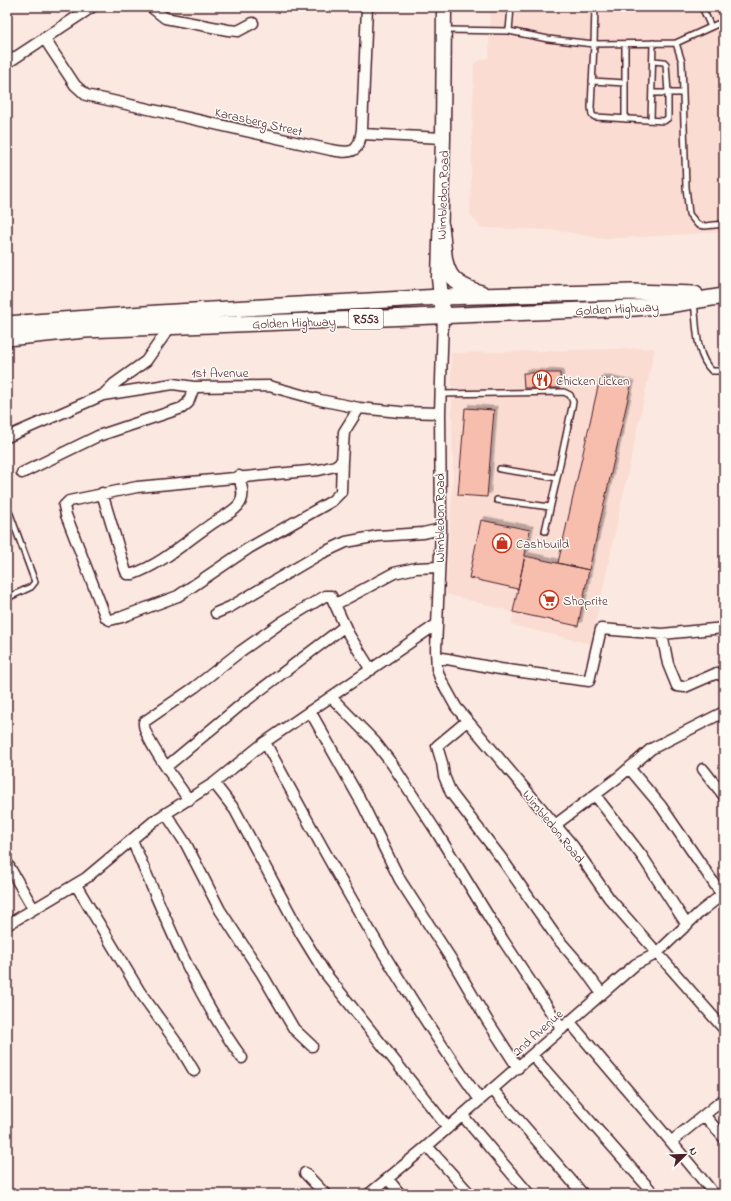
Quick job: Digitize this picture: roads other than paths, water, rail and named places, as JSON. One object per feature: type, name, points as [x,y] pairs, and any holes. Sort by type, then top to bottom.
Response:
[{"type":"main road","points":[[441,226],[448,273],[462,286],[491,295]]},
{"type":"main road","name":"Golden Highway","points":[[7,324],[174,312],[491,295],[633,292],[724,296]]},
{"type":"main road","name":"Golden Highway","points":[[7,338],[85,330],[443,317],[642,307],[724,296]]},
{"type":"street","points":[[7,63],[92,7]]},
{"type":"street","points":[[151,7],[164,18],[228,30],[238,31],[253,23]]},
{"type":"street","name":"Karasberg Street","points":[[44,38],[75,86],[86,95],[344,152],[352,151],[357,148],[362,134],[367,7]]},
{"type":"street","name":"Wimbledon Road","points":[[444,7],[440,297],[443,317],[440,394],[441,529],[436,657],[437,669],[443,685],[456,707],[467,721],[573,846],[609,898],[656,954],[724,1029]]},
{"type":"street","points":[[362,134],[443,138]]},
{"type":"street","points":[[104,395],[114,384],[146,361],[170,327]]},
{"type":"street","name":"1st Avenue","points":[[7,437],[104,395],[173,384],[194,387],[269,386],[320,400],[359,408],[400,412],[440,413]]},
{"type":"street","points":[[22,473],[98,436],[182,408],[188,403],[194,387]]},
{"type":"street","points":[[342,461],[335,466],[320,470],[239,476],[137,487],[72,500],[64,506],[66,515],[100,608],[106,618],[110,620],[153,607],[178,596],[249,548],[332,501],[341,492],[344,432],[359,408]]},
{"type":"street","points":[[102,493],[125,569],[127,574],[133,574],[175,552],[210,524],[238,506],[242,498],[239,476]]},
{"type":"street","points":[[216,613],[320,554],[346,542],[378,536],[423,533],[441,529]]},
{"type":"street","points":[[336,604],[394,573],[416,568],[439,567]]},
{"type":"street","points":[[189,800],[147,736],[144,722],[195,687],[241,650],[282,622],[325,596],[331,596],[345,626],[370,670]]},
{"type":"street","points":[[7,925],[33,908],[53,899],[76,885],[154,821],[214,783],[265,742],[437,624]]},
{"type":"street","points":[[166,766],[283,672],[345,626]]},
{"type":"street","points":[[436,657],[500,669],[589,681],[601,629],[662,634],[724,628]]},
{"type":"street","points":[[662,634],[668,664],[677,686],[685,687],[717,673],[724,677]]},
{"type":"street","points":[[331,697],[375,742],[392,764],[436,831],[503,940],[566,1025],[672,1141],[714,1194]]},
{"type":"street","points":[[310,711],[363,805],[400,880],[453,962],[487,1020],[518,1068]]},
{"type":"street","points":[[554,824],[595,795],[651,750],[724,712]]},
{"type":"street","points":[[467,721],[437,746],[444,776],[451,793],[502,859],[557,938],[584,969],[602,994]]},
{"type":"street","points":[[265,742],[349,896],[410,996],[480,1100]]},
{"type":"street","points":[[629,768],[661,806],[723,894]]},
{"type":"street","points":[[703,769],[724,796]]},
{"type":"street","points":[[214,783],[235,810],[300,934],[325,973],[448,1128]]},
{"type":"street","points":[[595,795],[642,856],[686,925]]},
{"type":"street","points":[[166,814],[186,844],[220,910],[262,974],[294,1029],[312,1046]]},
{"type":"street","points":[[132,840],[187,965],[222,1032],[242,1058]]},
{"type":"street","points":[[7,863],[33,908]]},
{"type":"street","points":[[76,885],[140,992],[179,1046],[194,1071]]},
{"type":"street","name":"2nd Avenue","points":[[369,1194],[518,1068],[636,964],[656,954],[686,925],[723,894]]},
{"type":"street","points":[[532,1055],[654,1194]]},
{"type":"street","points":[[492,1089],[583,1194]]},
{"type":"street","points":[[672,1141],[724,1099]]},
{"type":"street","points":[[462,1115],[529,1194]]},
{"type":"street","points":[[704,1115],[724,1138]]},
{"type":"street","points":[[427,1146],[470,1194]]},
{"type":"street","points":[[305,1173],[325,1194]]},
{"type":"street","points":[[388,1179],[400,1194]]},
{"type":"lane","points":[[509,32],[511,7]]},
{"type":"lane","points":[[595,7],[592,115],[595,117],[664,121],[668,118],[666,64],[664,62],[653,61]]},
{"type":"lane","points":[[702,7],[711,27]]},
{"type":"lane","points":[[443,30],[509,32],[548,39],[594,44],[676,43],[724,21]]},
{"type":"lane","points":[[651,120],[653,43]]},
{"type":"lane","points":[[676,43],[682,62],[686,187],[689,214],[698,225],[705,226],[724,224]]},
{"type":"lane","points":[[625,44],[625,119]]},
{"type":"lane","points":[[592,81],[625,83]]},
{"type":"lane","points":[[652,93],[683,93]]},
{"type":"lane","points":[[693,301],[701,355],[705,364],[712,371],[724,371]]},
{"type":"lane","points":[[440,394],[564,392],[570,395],[573,402],[545,531]]},
{"type":"lane","points":[[500,469],[557,478]]},
{"type":"lane","points":[[497,500],[550,507]]},
{"type":"lane","points":[[7,510],[10,514],[35,582],[31,587],[7,598]]},
{"type":"place","name":"Chicken Licken","points":[[542,380]]},
{"type":"place","name":"Cashbuild","points":[[502,543]]},
{"type":"place","name":"Shoprite","points":[[549,600]]}]
